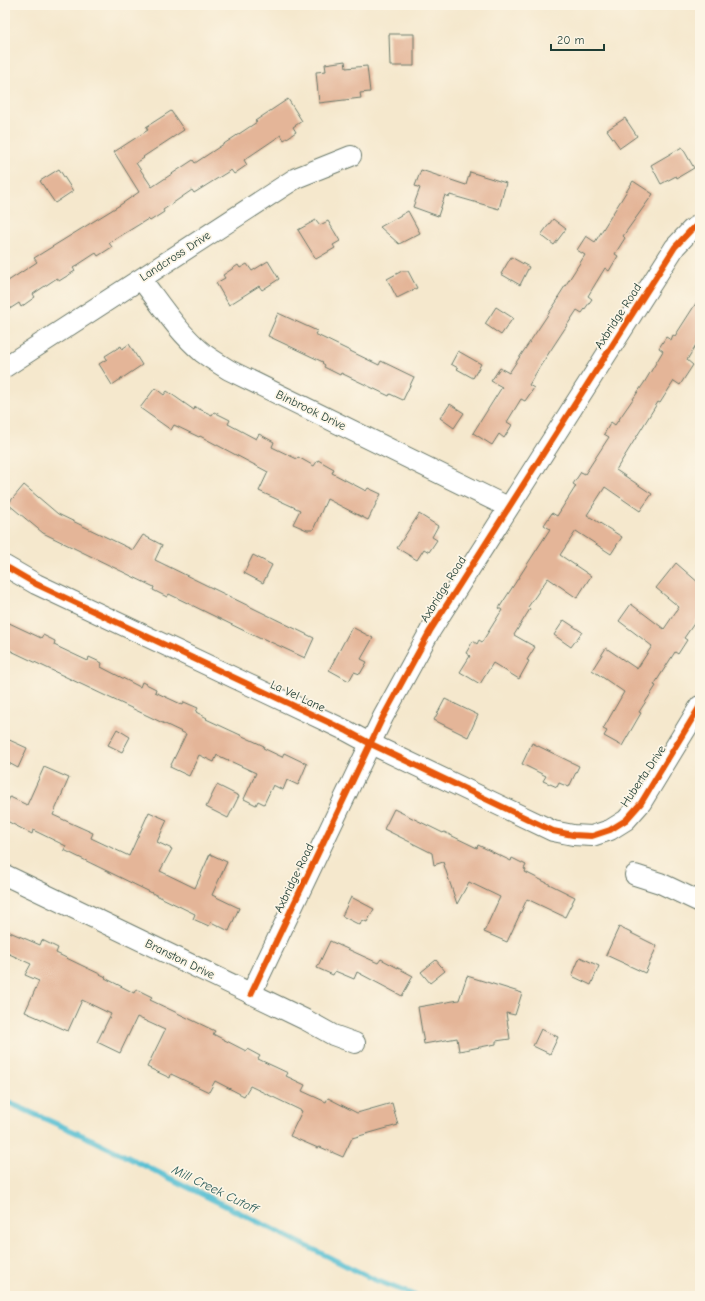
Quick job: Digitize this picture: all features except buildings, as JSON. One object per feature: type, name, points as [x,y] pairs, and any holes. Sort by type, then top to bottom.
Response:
[{"type":"street","name":"Landcross Drive","points":[[5,367],[296,178],[351,156]]},
{"type":"street","name":"Axbridge Road","points":[[251,994],[383,717],[430,631],[508,506],[675,247],[691,230],[700,224]]},
{"type":"street","name":"Binbrook Drive","points":[[141,279],[174,322],[192,342],[205,354],[229,370],[508,506]]},
{"type":"street","name":"La Vel Lane","points":[[5,566],[36,584],[332,724],[553,831],[585,836]]},
{"type":"street","name":"Huberta Drive","points":[[585,836],[602,834],[626,820],[641,803],[700,706]]},
{"type":"street","name":"Branston Drive","points":[[5,875],[306,1020],[333,1035],[355,1043]]},
{"type":"street","points":[[635,875],[660,883],[700,902]]},
{"type":"waterway","name":"Mill Creek Cutoff","points":[[5,1101],[95,1141],[373,1279],[416,1296]]},
{"type":"cycle path","points":[[251,994],[383,717],[430,631],[675,247],[691,230],[700,224]]},
{"type":"cycle path","points":[[5,566],[36,584],[347,731],[371,744],[553,831],[573,835],[592,836],[610,830],[626,820],[641,803],[700,706]]}]
